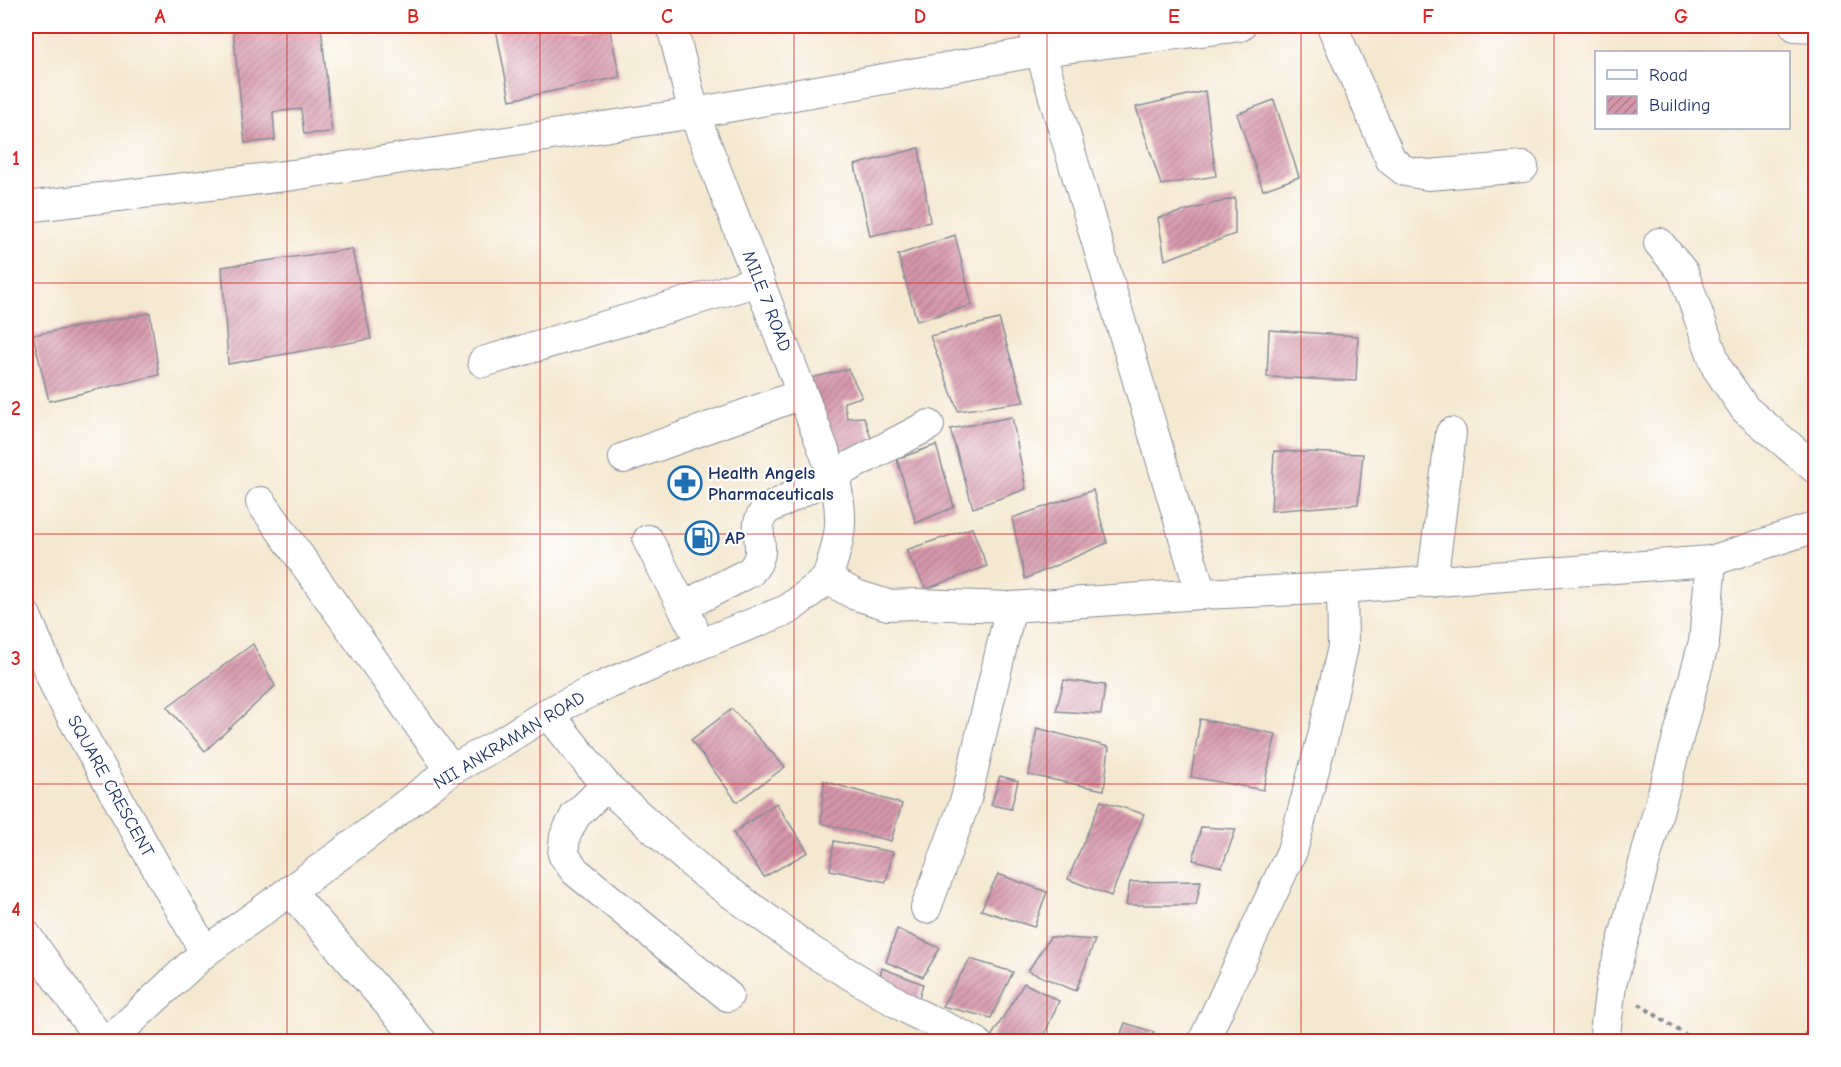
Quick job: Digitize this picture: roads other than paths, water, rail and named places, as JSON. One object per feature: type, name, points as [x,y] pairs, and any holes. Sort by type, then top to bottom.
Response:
[{"type":"street","name":"MILE 7 ROAD","points":[[672,26],[694,113],[833,474],[841,518],[836,548],[827,579]]},
{"type":"street","points":[[26,207],[293,175],[694,113],[1036,38],[1240,26]]},
{"type":"street","points":[[1332,26],[1391,160],[1405,171],[1428,175],[1523,167]]},
{"type":"street","points":[[1795,26],[1815,27]]},
{"type":"street","points":[[1036,38],[1201,594]]},
{"type":"street","points":[[1659,243],[1683,272],[1717,368],[1745,409],[1815,469]]},
{"type":"street","points":[[483,362],[759,281]]},
{"type":"street","points":[[624,458],[802,394]]},
{"type":"street","points":[[684,606],[750,572],[757,565],[761,555],[758,525],[760,517],[766,510],[929,425]]},
{"type":"street","points":[[1432,582],[1451,433]]},
{"type":"street","points":[[261,502],[452,770]]},
{"type":"street","points":[[827,579],[856,595],[888,605],[1011,607],[1201,594],[1342,588],[1711,561],[1815,527]]},
{"type":"street","points":[[648,540],[684,606],[700,644]]},
{"type":"street","points":[[1604,1041],[1611,986],[1704,642],[1711,561]]},
{"type":"street","name":"NII ANKRAMAN ROAD","points":[[108,1041],[205,952],[356,843],[452,770],[548,713],[592,691],[700,644],[789,609],[827,579]]},
{"type":"street","points":[[1203,1041],[1292,851],[1323,736],[1343,647],[1342,588]]},
{"type":"street","points":[[926,908],[966,799],[1011,607]]},
{"type":"street","name":"SQUARE CRESCENT","points":[[26,616],[57,690],[205,952]]},
{"type":"street","points":[[548,713],[606,786],[702,872],[814,953],[913,1012],[976,1041]]},
{"type":"street","points":[[606,786],[575,816],[566,836],[563,854],[575,871],[728,996]]},
{"type":"street","points":[[290,891],[422,1041]]},
{"type":"street","points":[[26,935],[102,1041]]},
{"type":"place","name":"Health Angels Pharmaceuticals","points":[[685,483]]},
{"type":"place","name":"AP","points":[[702,538]]}]
